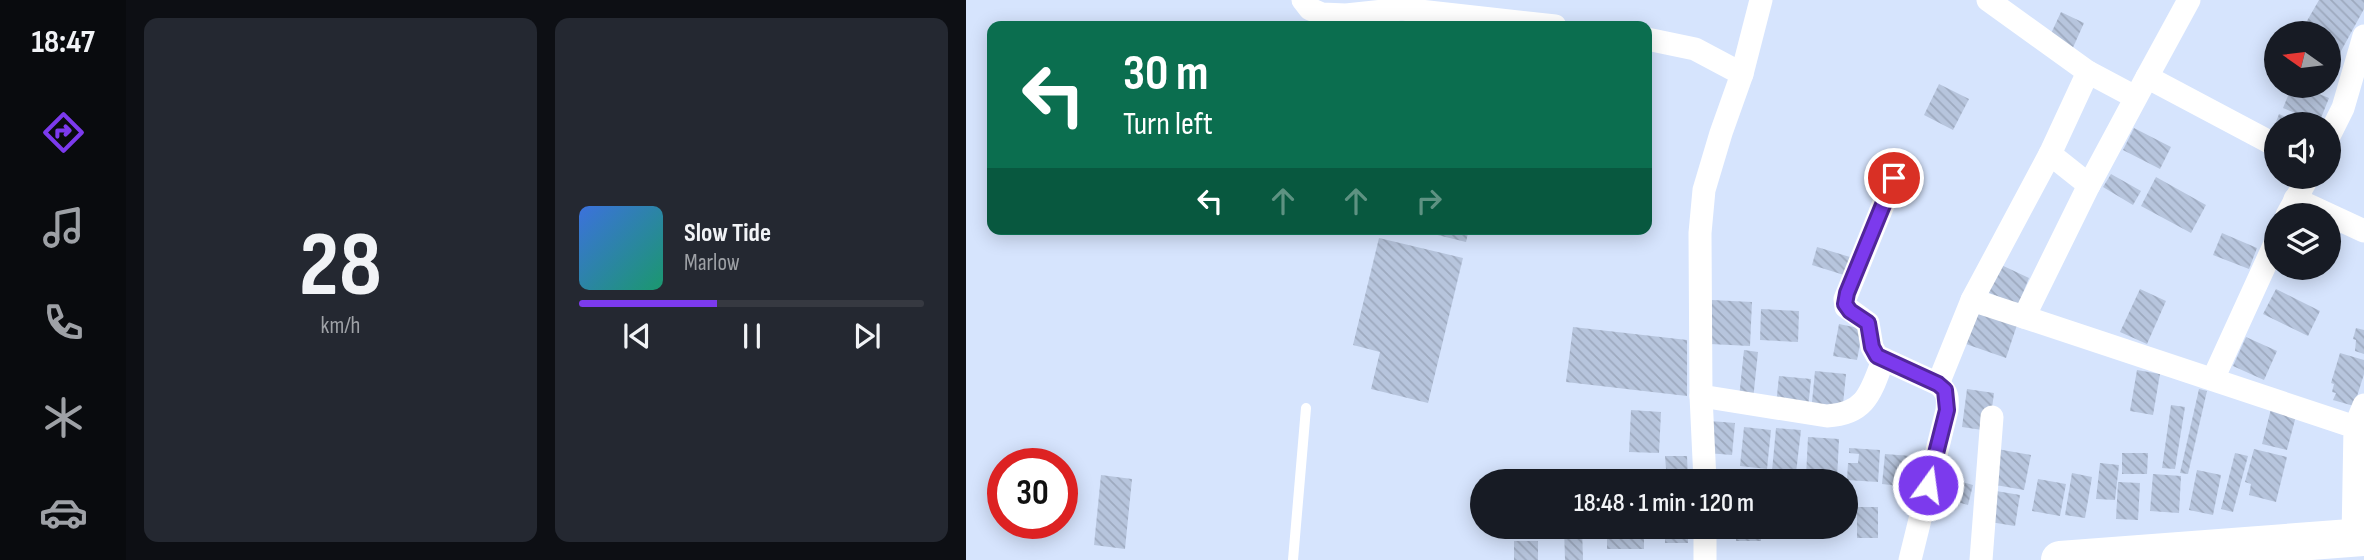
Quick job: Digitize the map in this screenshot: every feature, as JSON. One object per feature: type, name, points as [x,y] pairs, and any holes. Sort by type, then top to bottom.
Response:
[{"type":"highway","points":[[2060,560],[2359,538]]},
{"type":"street","points":[[1303,0],[1310,9],[1322,14],[1346,15],[1402,9],[1510,21]]},
{"type":"street","points":[[1704,469],[1700,233],[1704,190],[1742,74],[1761,0]]},
{"type":"street","points":[[1988,0],[2088,72],[2135,97]]},
{"type":"street","points":[[2024,317],[2089,185],[2189,0]]},
{"type":"street","points":[[2341,112],[2364,36]]},
{"type":"street","points":[[1652,40],[1695,49],[1742,74]]},
{"type":"street","points":[[1938,384],[1972,300],[2050,154],[2088,72]]},
{"type":"street","points":[[2147,77],[2264,139]]},
{"type":"street","points":[[2050,154],[2089,185]]},
{"type":"street","points":[[1894,178],[1845,299],[1846,307],[1868,323],[1873,352],[1883,360],[1938,384],[1945,390],[1947,410],[1910,560]]},
{"type":"street","points":[[2341,223],[2364,231]]},
{"type":"street","points":[[2213,379],[2264,267]]},
{"type":"street","points":[[1972,300],[2356,427]]},
{"type":"street","points":[[1701,396],[1827,416],[1843,415],[1860,406],[1870,394],[1883,360]]},
{"type":"street","points":[[2359,538],[2356,427],[2364,405]]},
{"type":"street","points":[[1981,560],[1992,417]]},
{"type":"street","points":[[1705,539],[1705,560]]},
{"type":"lane","points":[[1293,560],[1306,408]]},
{"type":"building","points":[[2319,0],[2364,0],[2364,9],[2342,49],[2342,21],[2307,21]]},
{"type":"building","points":[[2061,12],[2084,23],[2071,52],[2048,40]]},
{"type":"building","points":[[1939,84],[1969,99],[1953,130],[1924,115]]},
{"type":"building","points":[[2287,98],[2329,98],[2323,112],[2293,112],[2283,108]]},
{"type":"building","points":[[2134,128],[2171,147],[2160,169],[2123,150]]},
{"type":"building","points":[[2111,174],[2141,191],[2133,205],[2103,187]]},
{"type":"building","points":[[2156,177],[2206,205],[2191,233],[2141,206]]},
{"type":"building","points":[[2222,233],[2257,248],[2249,269],[2213,255]]},
{"type":"building","points":[[1437,235],[1468,235],[1466,242]]},
{"type":"building","points":[[1379,238],[1463,258],[1428,403],[1371,389],[1380,352],[1353,345]]},
{"type":"building","points":[[1817,247],[1850,257],[1844,275],[1812,265]]},
{"type":"building","points":[[1997,263],[2029,278],[2018,305],[1985,291]]},
{"type":"building","points":[[2140,289],[2166,301],[2147,344],[2120,332]]},
{"type":"building","points":[[2276,289],[2320,311],[2308,336],[2263,314]]},
{"type":"building","points":[[1712,300],[1752,302],[1750,346],[1710,344]]},
{"type":"building","points":[[1761,309],[1799,311],[1798,342],[1760,340]]},
{"type":"building","points":[[1977,311],[2017,325],[2006,358],[1966,344]]},
{"type":"building","points":[[1839,324],[1863,329],[1857,360],[1833,356]]},
{"type":"building","points":[[1573,327],[1687,340],[1687,396],[1566,382]]},
{"type":"building","points":[[2356,328],[2364,330],[2364,354],[2355,351],[2356,340],[2353,339]]},
{"type":"building","points":[[2246,337],[2277,351],[2264,380],[2233,366]]},
{"type":"building","points":[[1744,350],[1758,352],[1753,400],[1739,398]]},
{"type":"building","points":[[2340,353],[2364,360],[2364,374],[2354,406],[2333,400],[2336,393],[2332,392],[2334,384],[2331,383]]},
{"type":"building","points":[[2137,370],[2160,374],[2153,415],[2130,411]]},
{"type":"building","points":[[1815,371],[1846,374],[1842,414],[1811,412]]},
{"type":"building","points":[[1779,376],[1811,379],[1808,408],[1776,405]]},
{"type":"building","points":[[1967,389],[1994,393],[1989,431],[1962,427]]},
{"type":"building","points":[[2199,389],[2207,391],[2188,474],[2180,473]]},
{"type":"building","points":[[2171,405],[2185,407],[2175,469],[2162,468]]},
{"type":"building","points":[[2271,409],[2296,416],[2287,450],[2262,444]]},
{"type":"building","points":[[1631,410],[1661,412],[1659,453],[1629,452]]},
{"type":"building","points":[[1710,421],[1735,423],[1732,455],[1707,453]]},
{"type":"building","points":[[1744,427],[1771,430],[1767,469],[1740,466]]},
{"type":"building","points":[[1776,428],[1801,430],[1796,469],[1772,469]]},
{"type":"building","points":[[1808,437],[1839,439],[1838,469],[1806,469]]},
{"type":"building","points":[[1849,448],[1880,450],[1878,482],[1858,481],[1858,469],[1848,469],[1848,463],[1858,463],[1859,454],[1849,453]]},
{"type":"building","points":[[1997,449],[2031,455],[2024,490],[1990,484]]},
{"type":"building","points":[[2254,449],[2287,457],[2276,502],[2249,495],[2251,484],[2245,482]]},
{"type":"building","points":[[2122,453],[2148,453],[2147,474],[2122,474]]},
{"type":"building","points":[[2235,453],[2248,456],[2233,512],[2221,509]]},
{"type":"building","points":[[1885,454],[1911,456],[1908,487],[1882,484]]},
{"type":"building","points":[[1665,456],[1687,456],[1688,469],[1666,469]]},
{"type":"building","points":[[2100,463],[2119,465],[2115,500],[2096,499]]},
{"type":"building","points":[[2197,470],[2221,475],[2213,515],[2189,510]]},
{"type":"building","points":[[2072,473],[2092,477],[2085,518],[2065,515]]},
{"type":"building","points":[[1934,474],[1973,485],[1968,505],[1929,494]]},
{"type":"building","points":[[2153,474],[2181,476],[2179,513],[2150,511]]},
{"type":"building","points":[[1101,475],[1132,479],[1125,549],[1094,545]]},
{"type":"building","points":[[2038,479],[2066,484],[2060,516],[2032,511]]},
{"type":"building","points":[[2118,482],[2140,483],[2138,520],[2116,519]]},
{"type":"building","points":[[1996,491],[2020,495],[2015,526],[1990,522]]},
{"type":"building","points":[[1858,507],[1878,507],[1878,538],[1858,538]]},
{"type":"building","points":[[1564,539],[1582,539],[1583,560],[1565,560]]},
{"type":"building","points":[[1607,539],[1644,539],[1644,549],[1607,549]]},
{"type":"building","points":[[1665,539],[1688,539],[1688,543],[1665,543]]},
{"type":"building","points":[[1736,539],[1761,539],[1761,541]]},
{"type":"building","points":[[1514,541],[1538,541],[1538,560],[1514,560]]},
{"type":"route","points":[[1894,178],[1847,293],[1845,304],[1850,311],[1868,323],[1873,352],[1877,356],[1938,384],[1945,390],[1948,398],[1947,410],[1928,485]]}]
